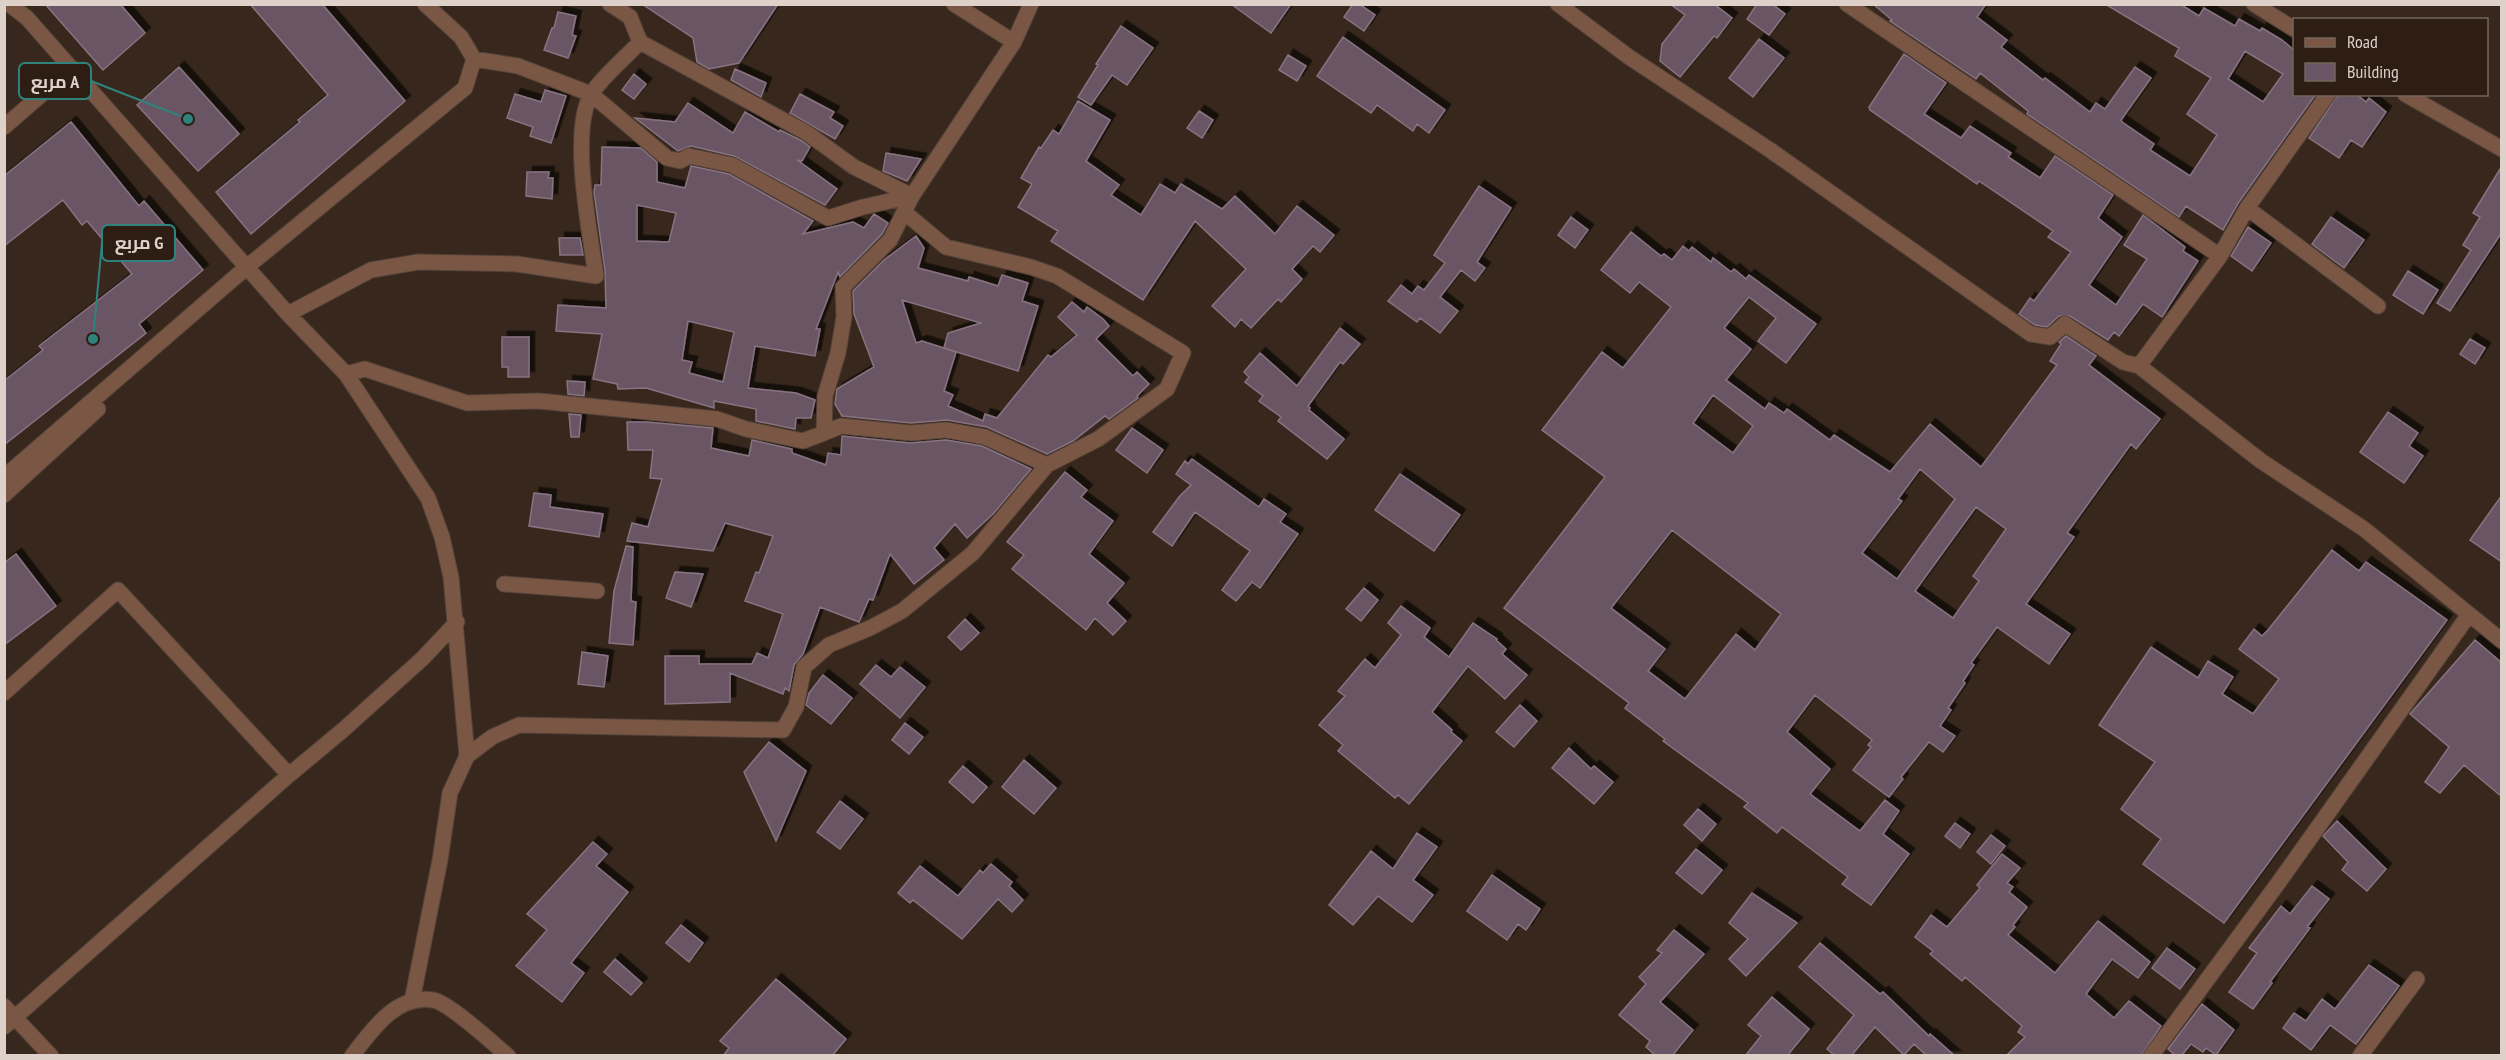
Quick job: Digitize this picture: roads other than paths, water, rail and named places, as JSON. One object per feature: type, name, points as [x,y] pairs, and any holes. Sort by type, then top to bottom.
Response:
[{"type":"street","points":[[9,4],[27,18],[288,314],[346,374],[428,498],[442,537],[451,577],[457,622],[467,756]]},
{"type":"street","points":[[4,477],[248,266],[465,88],[474,60],[461,37],[425,4]]},
{"type":"street","points":[[609,4],[630,17],[640,42],[807,133],[854,167],[912,196]]},
{"type":"street","points":[[954,4],[1014,42]]},
{"type":"street","points":[[824,433],[825,396],[838,353],[844,317],[843,287],[890,240],[912,196],[1014,42],[1031,4]]},
{"type":"street","points":[[1558,4],[1629,57],[1770,150],[2031,334],[2050,338],[2066,324],[2114,357],[2139,366],[2261,461],[2364,529],[2421,574],[2468,616],[2502,641]]},
{"type":"street","points":[[1847,4],[2220,256]]},
{"type":"street","points":[[2254,4],[2293,28]]},
{"type":"street","points":[[288,314],[371,270],[418,262],[517,264],[596,276],[583,175],[581,130],[591,94],[640,42]]},
{"type":"street","points":[[474,60],[518,66],[591,94],[667,158],[680,161],[689,156],[732,165],[828,218],[912,196]]},
{"type":"street","points":[[4,127],[72,68]]},
{"type":"street","points":[[2139,366],[2220,256],[2247,208],[2327,96]]},
{"type":"street","points":[[2409,96],[2502,149]]},
{"type":"street","points":[[2247,208],[2378,306]]},
{"type":"street","points":[[412,1001],[440,860],[450,793],[467,756],[492,737],[519,725],[783,730],[796,707],[804,667],[829,645],[870,628],[902,611],[973,553],[1047,465],[1098,439],[1167,389],[1183,353],[1057,276],[1031,267],[946,247],[904,212]]},
{"type":"street","points":[[4,495],[121,388],[248,266]]},
{"type":"street","points":[[346,374],[365,369],[467,403],[539,401],[717,419],[746,429],[803,441],[841,426],[912,432],[946,430],[985,437],[1047,465]]},
{"type":"street","points":[[504,584],[597,591]]},
{"type":"street","points":[[4,693],[118,590],[289,775]]},
{"type":"street","points":[[2151,1056],[2279,882],[2468,616]]},
{"type":"street","points":[[51,1056],[8,1017],[422,659],[457,622]]},
{"type":"street","points":[[2360,1056],[2417,979]]},
{"type":"street","points":[[352,1056],[379,1021],[412,1001],[434,999],[508,1056]]},
{"type":"place","name":"مربع A","points":[[188,119]]},
{"type":"place","name":"مربع G","points":[[93,339]]}]
